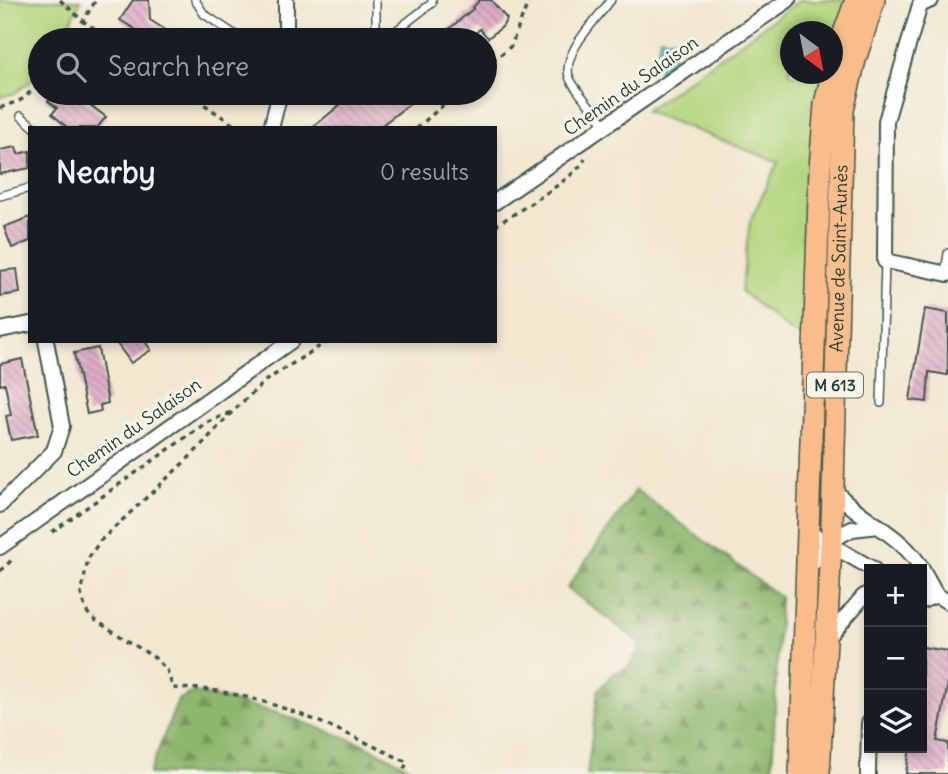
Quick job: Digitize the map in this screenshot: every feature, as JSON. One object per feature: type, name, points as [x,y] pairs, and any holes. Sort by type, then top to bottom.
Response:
[{"type":"main road","name":"Avenue de Saint-Aunès","points":[[843,36],[856,0]]},
{"type":"main road","name":"Avenue de Saint-Aunès","points":[[819,774],[832,488],[843,110],[874,0]]},
{"type":"main road","name":"Avenue de Saint-Aunès","points":[[800,774],[820,168],[825,104],[829,84]]},
{"type":"street","points":[[286,0],[286,28]]},
{"type":"street","name":"Chemin du Salaison","points":[[497,201],[788,0]]},
{"type":"street","points":[[931,0],[920,5],[886,121],[885,261],[947,274]]},
{"type":"street","points":[[272,126],[278,105]]},
{"type":"street","points":[[0,330],[28,324]]},
{"type":"street","points":[[0,505],[54,451],[62,426],[46,343]]},
{"type":"street","name":"Chemin du Salaison","points":[[0,547],[288,343]]},
{"type":"street","points":[[832,488],[841,499],[912,552],[919,564]]},
{"type":"street","points":[[807,569],[837,537],[852,528],[879,526]]},
{"type":"street","points":[[808,533],[864,564]]},
{"type":"street","points":[[927,576],[942,599]]},
{"type":"street","points":[[826,640],[864,596]]},
{"type":"street","points":[[868,753],[868,774]]},
{"type":"lane","points":[[195,0],[205,14],[225,28]]},
{"type":"lane","points":[[375,28],[376,0]]},
{"type":"lane","points":[[400,28],[432,3],[432,0]]},
{"type":"lane","points":[[607,127],[571,79],[568,61],[572,51],[611,0]]},
{"type":"lane","points":[[21,116],[33,126]]},
{"type":"lane","points":[[0,197],[28,189]]},
{"type":"lane","points":[[947,274],[948,253]]},
{"type":"lane","points":[[881,403],[885,261]]},
{"type":"path","points":[[61,0],[94,28]]},
{"type":"path","points":[[79,28],[96,0]]},
{"type":"path","points":[[497,58],[511,46],[529,0]]},
{"type":"path","points":[[0,108],[21,100],[28,94]]},
{"type":"path","points":[[205,105],[235,126]]},
{"type":"path","points":[[418,126],[443,105]]},
{"type":"path","points":[[497,225],[575,173],[586,157],[586,141]]},
{"type":"path","points":[[325,343],[265,381],[193,454],[100,541],[88,559],[81,594],[86,611],[92,618],[155,658],[167,670],[173,688],[210,690],[266,703],[329,725],[407,762],[402,774]]},
{"type":"path","points":[[49,534],[206,423],[233,411]]},
{"type":"path","points":[[0,571],[15,557]]},
{"type":"green space","points":[[0,0],[81,0],[68,28],[28,28],[28,83],[15,93],[0,97]]},
{"type":"green space","points":[[800,0],[849,0],[841,21],[780,21],[780,84],[825,84],[805,337],[791,332],[741,291],[750,221],[778,162],[645,111]]},
{"type":"green space","points":[[636,490],[780,597],[772,774],[587,774],[598,690],[613,674],[629,667],[642,644],[567,588]]},
{"type":"green space","points":[[194,692],[278,713],[363,744],[416,771],[415,774],[149,774],[178,700]]},
{"type":"water","points":[[660,37],[677,40],[672,69],[662,72],[655,67]]},
{"type":"building","points":[[133,0],[149,0],[150,20],[162,28],[133,28],[120,20]]},
{"type":"building","points":[[480,0],[491,0],[507,19],[497,31],[497,28],[450,28]]},
{"type":"building","points":[[53,105],[90,105],[106,117],[99,126],[66,126],[52,114],[57,108]]},
{"type":"building","points":[[340,105],[408,105],[381,126],[314,126]]},
{"type":"building","points":[[16,147],[18,154],[28,152],[28,168],[0,174],[0,150]]},
{"type":"building","points":[[28,218],[28,242],[12,248],[4,227]]},
{"type":"building","points":[[17,269],[20,293],[0,296],[0,271]]},
{"type":"building","points":[[925,309],[948,313],[948,375],[929,372],[927,402],[910,400]]},
{"type":"building","points":[[116,343],[146,343],[151,350],[131,363]]},
{"type":"building","points":[[98,348],[108,403],[100,405],[101,411],[87,414],[74,353]]},
{"type":"building","points":[[22,359],[38,435],[11,440],[6,416],[11,415],[5,384],[0,385],[0,364]]},
{"type":"building","points":[[927,648],[948,651],[948,684],[937,741],[948,743],[948,774],[906,774],[909,753],[927,753]]}]
